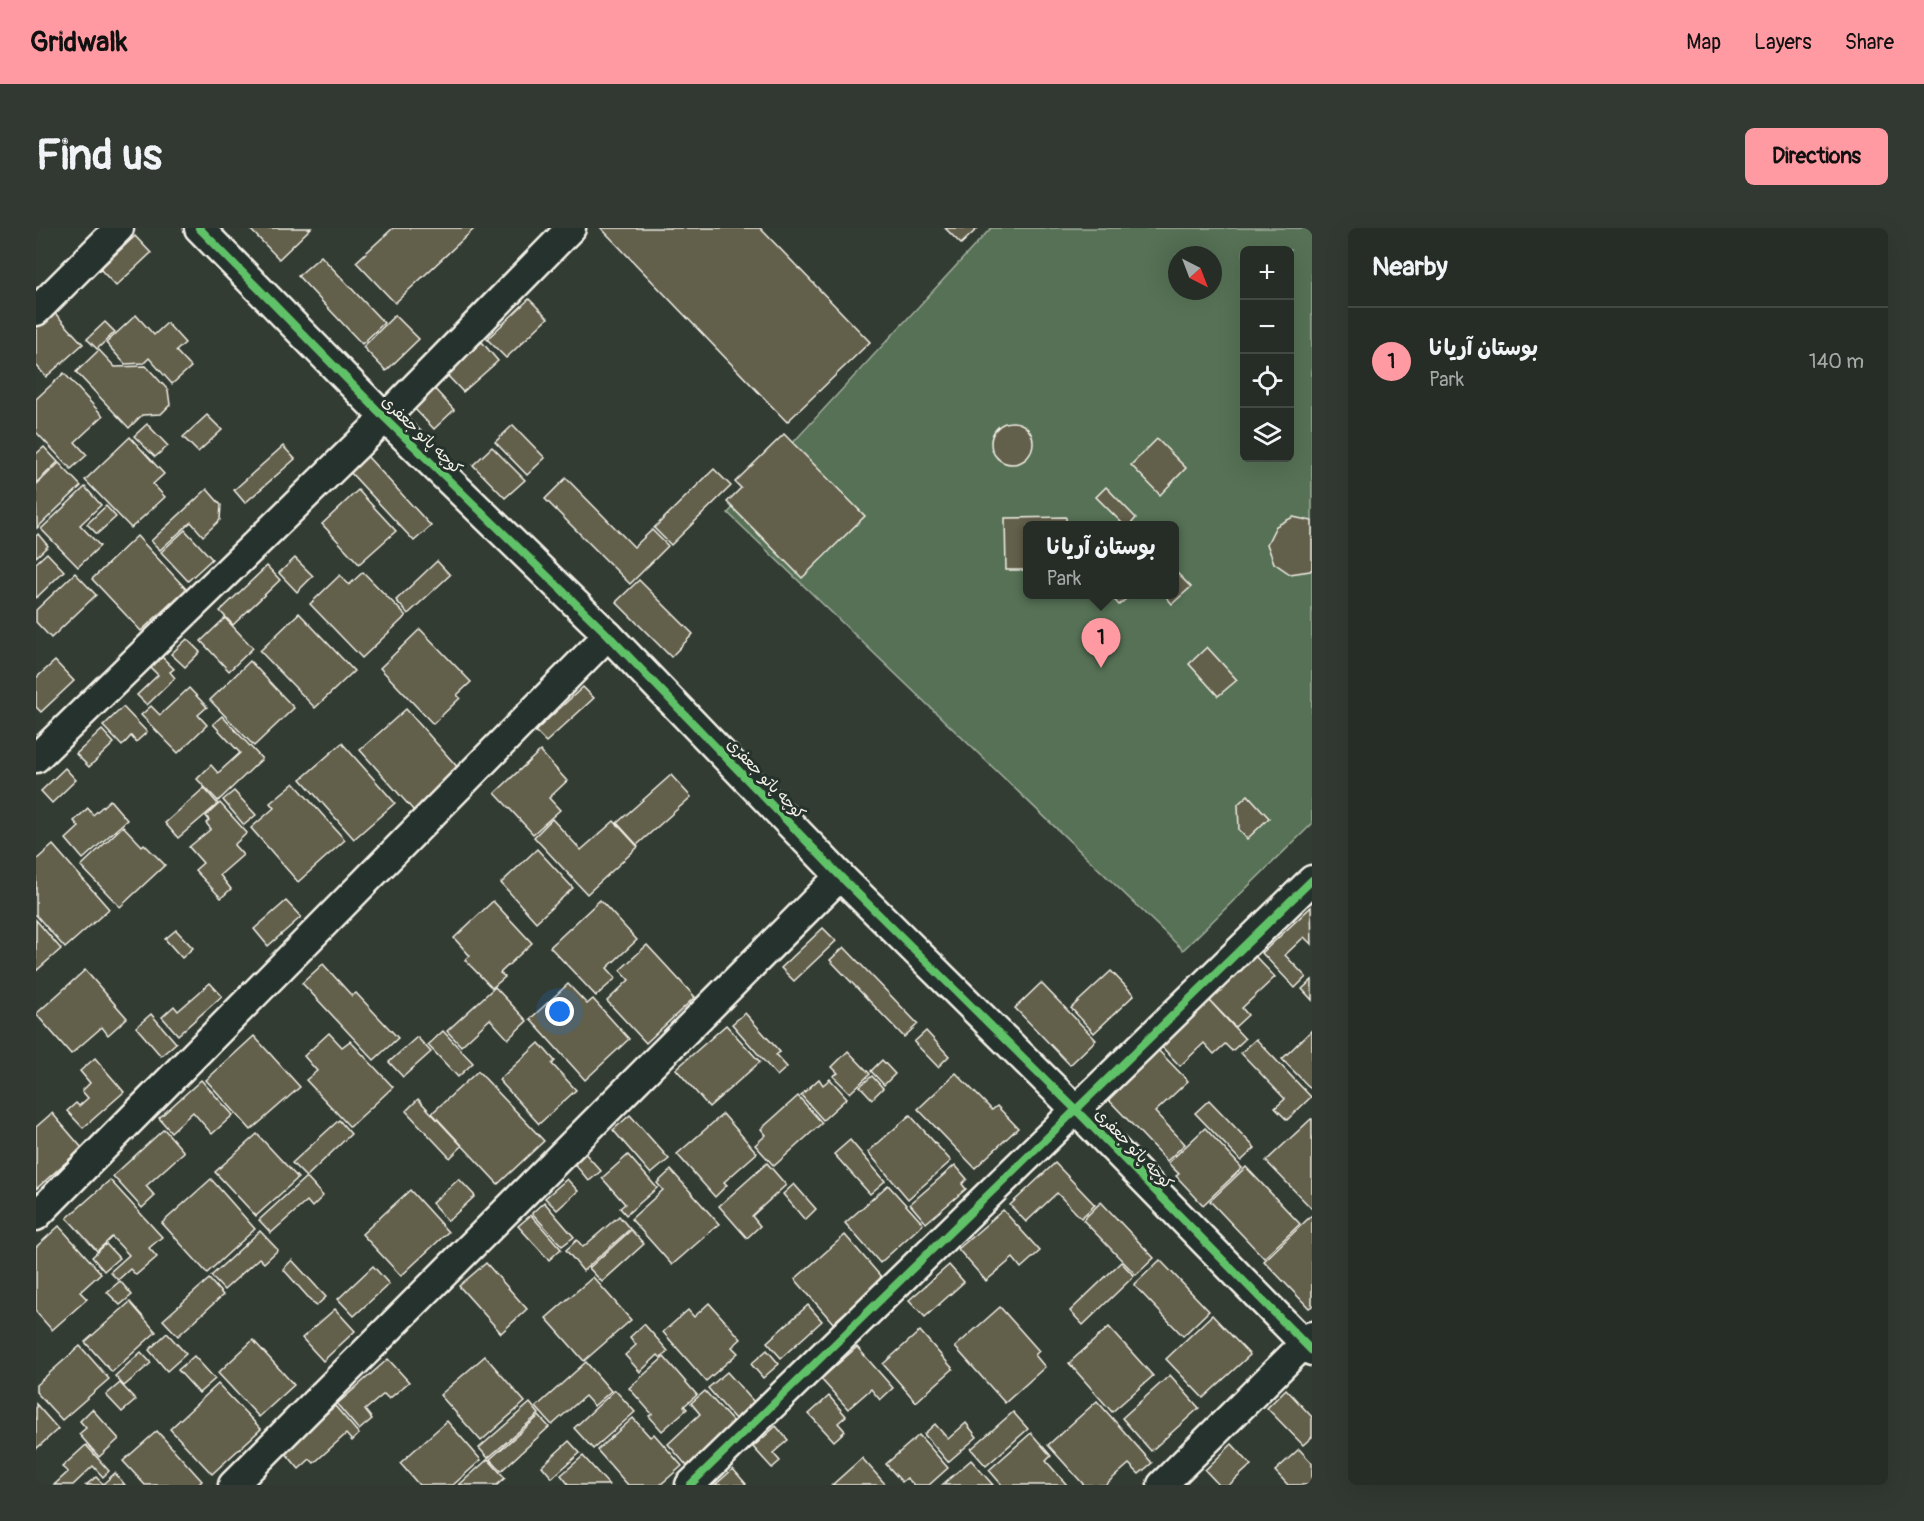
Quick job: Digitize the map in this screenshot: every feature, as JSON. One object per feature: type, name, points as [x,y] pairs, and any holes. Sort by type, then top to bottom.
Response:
[{"type":"street","points":[[36,311],[119,228]]},
{"type":"street","name":"کوچه پاتو جعفری","points":[[199,228],[385,418],[608,635],[840,876],[1310,1344]]},
{"type":"street","points":[[36,758],[385,418],[571,228]]},
{"type":"street","points":[[36,1216],[608,635]]},
{"type":"street","points":[[233,1485],[840,876]]},
{"type":"street","points":[[690,1485],[1312,880]]},
{"type":"street","points":[[1162,1485],[1310,1344]]},
{"type":"green space","points":[[991,228],[1312,228],[1312,824],[1183,950],[728,513]]},
{"type":"building","points":[[249,228],[311,228],[279,259]]},
{"type":"building","points":[[393,228],[475,228],[395,303],[356,262]]},
{"type":"building","points":[[601,228],[760,228],[870,342],[787,422]]},
{"type":"building","points":[[945,228],[978,228],[961,244]]},
{"type":"building","points":[[135,236],[151,253],[116,286],[100,269]]},
{"type":"building","points":[[321,256],[384,323],[362,344],[298,276]]},
{"type":"building","points":[[529,299],[548,318],[506,358],[487,339]]},
{"type":"building","points":[[53,311],[83,344],[46,377],[36,365],[36,326]]},
{"type":"building","points":[[136,315],[154,335],[167,323],[185,343],[176,351],[191,367],[172,384],[149,358],[144,363],[125,364],[106,343]]},
{"type":"building","points":[[395,315],[419,339],[386,371],[363,347]]},
{"type":"building","points":[[105,322],[115,332],[97,349],[87,339]]},
{"type":"building","points":[[482,342],[498,361],[463,392],[446,374]]},
{"type":"building","points":[[99,350],[115,367],[146,366],[168,390],[170,405],[161,414],[142,415],[129,428],[76,372]]},
{"type":"building","points":[[64,373],[103,416],[75,442],[87,455],[71,469],[36,432],[36,399]]},
{"type":"building","points":[[431,385],[454,410],[434,429],[411,405]]},
{"type":"building","points":[[207,415],[222,430],[198,452],[183,437]]},
{"type":"building","points":[[1012,422],[1020,423],[1027,428],[1032,435],[1032,451],[1027,458],[1020,463],[1012,464],[1004,463],[997,458],[992,451],[991,443],[992,435],[997,428],[1004,423]]},
{"type":"building","points":[[147,424],[168,446],[155,457],[134,436]]},
{"type":"building","points":[[513,425],[545,458],[527,475],[495,442]]},
{"type":"building","points":[[784,434],[865,516],[802,578],[727,502],[741,488],[735,482]]},
{"type":"building","points":[[130,437],[164,474],[153,484],[165,497],[131,528],[85,480]]},
{"type":"building","points":[[1157,439],[1186,468],[1160,495],[1131,465]]},
{"type":"building","points":[[283,446],[295,459],[245,503],[234,490]]},
{"type":"building","points":[[44,447],[58,462],[36,483],[36,454]]},
{"type":"building","points":[[492,447],[525,480],[505,498],[473,465]]},
{"type":"building","points":[[366,455],[431,526],[414,541],[349,471]]},
{"type":"building","points":[[59,463],[81,486],[37,528],[36,485]]},
{"type":"building","points":[[714,469],[731,486],[671,545],[654,528]]},
{"type":"building","points":[[566,478],[634,547],[652,530],[668,546],[630,584],[545,499]]},
{"type":"building","points":[[85,487],[101,505],[80,525],[100,546],[78,567],[41,529]]},
{"type":"building","points":[[1106,487],[1136,518],[1133,521],[1120,521],[1096,497]]},
{"type":"building","points":[[207,489],[221,505],[220,520],[203,536],[191,522],[160,550],[151,541]]},
{"type":"building","points":[[358,490],[396,531],[359,564],[322,524]]},
{"type":"building","points":[[106,506],[116,517],[97,534],[87,524]]},
{"type":"building","points":[[1066,517],[1066,521],[1023,521],[1023,570],[1006,570],[1005,518]]},
{"type":"building","points":[[1293,517],[1312,521],[1312,569],[1290,574],[1274,563],[1267,544],[1276,526]]},
{"type":"building","points":[[185,530],[212,559],[188,581],[161,552]]},
{"type":"building","points":[[38,534],[48,546],[36,557],[36,536]]},
{"type":"building","points":[[137,536],[186,589],[141,631],[92,579]]},
{"type":"building","points":[[47,553],[64,571],[36,598],[36,563]]},
{"type":"building","points":[[295,558],[313,576],[297,592],[279,573]]},
{"type":"building","points":[[437,561],[450,575],[408,614],[396,600]]},
{"type":"building","points":[[267,566],[280,580],[233,625],[220,611]]},
{"type":"building","points":[[363,572],[406,616],[362,658],[310,604],[340,575],[349,585]]},
{"type":"building","points":[[75,573],[96,595],[51,638],[36,622],[36,610]]},
{"type":"building","points":[[1179,575],[1191,587],[1179,598]]},
{"type":"building","points":[[639,580],[693,634],[671,657],[616,602]]},
{"type":"building","points":[[1114,599],[1126,599],[1119,605]]},
{"type":"building","points":[[1168,599],[1178,599],[1172,604]]},
{"type":"building","points":[[299,613],[354,671],[315,708],[260,651]]},
{"type":"building","points":[[225,618],[253,648],[229,671],[201,641]]},
{"type":"building","points":[[420,629],[471,682],[457,695],[460,698],[433,724],[380,668]]},
{"type":"building","points":[[187,639],[200,652],[185,667],[171,654]]},
{"type":"building","points":[[1207,647],[1237,680],[1218,696],[1189,664]]},
{"type":"building","points":[[162,657],[174,669],[170,672],[175,678],[147,705],[137,695],[158,675],[150,667]]},
{"type":"building","points":[[55,661],[74,681],[41,712],[36,707],[36,678]]},
{"type":"building","points":[[250,661],[294,708],[254,746],[210,700]]},
{"type":"building","points":[[583,687],[594,698],[546,742],[535,731]]},
{"type":"building","points":[[189,688],[207,707],[198,715],[207,725],[178,753],[141,715],[151,706],[160,715]]},
{"type":"building","points":[[123,707],[147,732],[136,742],[131,736],[122,746],[103,726]]},
{"type":"building","points":[[406,709],[460,770],[414,811],[360,750]]},
{"type":"building","points":[[222,716],[262,759],[218,801],[197,779],[211,765],[218,773],[240,753],[213,724]]},
{"type":"building","points":[[102,730],[114,743],[89,767],[76,754]]},
{"type":"building","points":[[342,743],[395,803],[354,839],[301,779]]},
{"type":"building","points":[[540,751],[567,781],[549,798],[560,810],[533,834],[495,793]]},
{"type":"building","points":[[65,768],[76,780],[52,803],[41,791]]},
{"type":"building","points":[[671,775],[691,797],[637,845],[617,823]]},
{"type":"building","points":[[294,783],[345,840],[298,882],[251,828],[274,808],[270,803]]},
{"type":"building","points":[[204,788],[218,804],[178,838],[165,823]]},
{"type":"building","points":[[234,791],[256,815],[244,825],[223,800]]},
{"type":"building","points":[[1248,795],[1269,818],[1247,839],[1239,830],[1238,804]]},
{"type":"building","points":[[110,800],[127,820],[83,859],[66,839],[79,827],[74,821],[88,808],[93,815]]},
{"type":"building","points":[[220,803],[247,833],[234,845],[243,855],[220,875],[231,889],[221,898],[195,870],[203,863],[189,847],[211,829],[206,823],[209,820],[206,816]]},
{"type":"building","points":[[552,819],[581,850],[614,821],[638,847],[587,894],[534,837]]},
{"type":"building","points":[[123,826],[165,865],[120,907],[81,866]]},
{"type":"building","points":[[53,845],[109,909],[65,948],[36,915],[36,860]]},
{"type":"building","points":[[537,849],[573,888],[536,922],[501,883]]},
{"type":"building","points":[[600,900],[637,940],[607,968],[616,978],[596,996],[550,947]]},
{"type":"building","points":[[286,901],[301,917],[268,946],[254,929]]},
{"type":"building","points":[[493,901],[532,943],[500,973],[505,977],[492,988],[465,960],[470,956],[454,938]]},
{"type":"building","points":[[1311,907],[1312,945],[1304,937],[1285,955],[1306,977],[1295,988],[1262,953]]},
{"type":"building","points":[[36,920],[61,949],[36,971]]},
{"type":"building","points":[[823,928],[836,941],[794,981],[781,968]]},
{"type":"building","points":[[176,930],[193,948],[182,958],[165,939]]},
{"type":"building","points":[[647,945],[695,997],[646,1043],[607,1001],[629,980],[620,970]]},
{"type":"building","points":[[844,947],[918,1024],[904,1037],[830,960]]},
{"type":"building","points":[[1255,956],[1275,977],[1242,1008],[1248,1015],[1235,1027],[1209,1000]]},
{"type":"building","points":[[323,964],[352,996],[356,993],[398,1038],[374,1060],[302,983]]},
{"type":"building","points":[[85,970],[127,1018],[108,1035],[102,1027],[71,1054],[36,1014]]},
{"type":"building","points":[[1111,971],[1134,995],[1094,1033],[1071,1008]]},
{"type":"building","points":[[1312,980],[1312,1000],[1302,989]]},
{"type":"building","points":[[210,983],[222,996],[178,1035],[162,1017],[174,1006],[178,1011]]},
{"type":"building","points":[[1041,983],[1096,1040],[1070,1065],[1015,1008]]},
{"type":"building","points":[[568,984],[587,1004],[593,999],[629,1039],[585,1080],[530,1019]]},
{"type":"building","points":[[495,987],[527,1021],[508,1039],[490,1019],[461,1046],[447,1031]]},
{"type":"building","points":[[1209,1000],[1245,1039],[1232,1051],[1225,1044],[1214,1054],[1204,1043],[1180,1066],[1161,1046]]},
{"type":"building","points":[[745,1013],[780,1052],[776,1055],[787,1067],[777,1076],[732,1024]]},
{"type":"building","points":[[151,1014],[176,1043],[161,1056],[136,1027]]},
{"type":"building","points":[[726,1025],[760,1062],[709,1107],[676,1069]]},
{"type":"building","points":[[1312,1030],[1312,1090],[1282,1059]]},
{"type":"building","points":[[443,1031],[473,1063],[458,1077],[428,1045]]},
{"type":"building","points":[[926,1031],[949,1056],[938,1067],[914,1042]]},
{"type":"building","points":[[329,1033],[342,1047],[350,1041],[393,1087],[350,1127],[306,1080],[317,1071],[304,1056]]},
{"type":"building","points":[[254,1036],[300,1087],[251,1130],[206,1080]]},
{"type":"building","points":[[417,1037],[431,1052],[403,1077],[389,1062]]},
{"type":"building","points":[[1256,1039],[1311,1097],[1287,1120],[1275,1108],[1285,1099],[1241,1053]]},
{"type":"building","points":[[539,1043],[555,1061],[552,1064],[576,1090],[539,1124],[499,1080]]},
{"type":"building","points":[[1157,1049],[1188,1081],[1155,1112],[1185,1144],[1167,1161],[1106,1097]]},
{"type":"building","points":[[848,1051],[870,1074],[850,1093],[833,1076],[838,1073],[832,1067]]},
{"type":"building","points":[[95,1058],[124,1092],[83,1128],[67,1111],[76,1103],[79,1106],[88,1098],[82,1091],[90,1083],[80,1071]]},
{"type":"building","points":[[882,1060],[895,1074],[884,1085],[871,1071]]},
{"type":"building","points":[[478,1071],[544,1141],[498,1184],[432,1113]]},
{"type":"building","points":[[956,1073],[992,1110],[997,1106],[1018,1128],[975,1168],[918,1109]]},
{"type":"building","points":[[872,1076],[883,1088],[872,1099],[860,1086]]},
{"type":"building","points":[[819,1079],[823,1085],[830,1079],[847,1098],[823,1120],[801,1095]]},
{"type":"building","points":[[201,1080],[233,1115],[212,1134],[193,1112],[171,1132],[159,1118]]},
{"type":"building","points":[[798,1096],[822,1123],[774,1166],[755,1145],[766,1135],[761,1129]]},
{"type":"building","points":[[418,1099],[462,1146],[450,1158],[406,1111]]},
{"type":"building","points":[[1209,1100],[1255,1148],[1241,1161],[1195,1113]]},
{"type":"building","points":[[52,1113],[82,1148],[36,1189],[36,1127]]},
{"type":"building","points":[[723,1114],[757,1153],[724,1182],[727,1185],[715,1197],[677,1154]]},
{"type":"building","points":[[630,1115],[669,1159],[651,1174],[613,1130]]},
{"type":"building","points":[[910,1115],[951,1161],[908,1199],[868,1152]]},
{"type":"building","points":[[1312,1119],[1312,1209],[1266,1161]]},
{"type":"building","points":[[339,1120],[351,1134],[306,1177],[292,1163]]},
{"type":"building","points":[[1205,1128],[1242,1168],[1203,1205],[1176,1176],[1179,1174],[1168,1163]]},
{"type":"building","points":[[164,1129],[184,1152],[146,1186],[155,1196],[142,1208],[113,1176]]},
{"type":"building","points":[[257,1134],[298,1178],[256,1216],[215,1172]]},
{"type":"building","points":[[850,1140],[885,1181],[870,1194],[834,1154]]},
{"type":"building","points":[[583,1151],[601,1171],[589,1181],[572,1161]]},
{"type":"building","points":[[628,1155],[657,1188],[626,1215],[620,1208],[625,1204],[602,1178]]},
{"type":"building","points":[[767,1163],[786,1185],[752,1216],[760,1226],[747,1238],[719,1206]]},
{"type":"building","points":[[1055,1163],[1095,1205],[1081,1218],[1057,1193],[1026,1222],[1010,1205]]},
{"type":"building","points":[[955,1165],[967,1179],[962,1184],[966,1189],[926,1223],[910,1204]]},
{"type":"building","points":[[1246,1167],[1300,1224],[1264,1258],[1210,1201]]},
{"type":"building","points":[[671,1170],[719,1224],[672,1265],[631,1219],[663,1190],[657,1183]]},
{"type":"building","points":[[306,1177],[323,1196],[312,1207],[307,1201],[271,1233],[259,1220]]},
{"type":"building","points":[[211,1179],[255,1229],[207,1273],[162,1223]]},
{"type":"building","points":[[459,1179],[475,1196],[448,1221],[432,1203]]},
{"type":"building","points":[[567,1179],[578,1191],[557,1210],[545,1198]]},
{"type":"building","points":[[110,1180],[162,1237],[149,1248],[157,1257],[136,1275],[130,1269],[118,1280],[110,1272],[129,1255],[112,1237],[97,1251],[67,1218]]},
{"type":"building","points":[[794,1184],[816,1209],[805,1220],[783,1194]]},
{"type":"building","points":[[888,1185],[923,1224],[880,1263],[845,1223]]},
{"type":"building","points":[[410,1190],[448,1232],[401,1276],[362,1234]]},
{"type":"building","points":[[544,1202],[574,1237],[562,1246],[532,1213]]},
{"type":"building","points":[[1101,1202],[1154,1258],[1136,1275],[1083,1220]]},
{"type":"building","points":[[1003,1210],[1040,1251],[1021,1268],[1013,1258],[986,1281],[958,1249]]},
{"type":"building","points":[[531,1215],[561,1249],[549,1260],[518,1226]]},
{"type":"building","points":[[1312,1215],[1312,1306],[1309,1308],[1264,1261]]},
{"type":"building","points":[[619,1216],[630,1229],[583,1271],[566,1250],[577,1240],[583,1247]]},
{"type":"building","points":[[59,1226],[101,1273],[80,1292],[87,1299],[52,1330],[36,1312],[36,1247]]},
{"type":"building","points":[[631,1230],[644,1244],[602,1282],[589,1268]]},
{"type":"building","points":[[260,1231],[278,1250],[264,1263],[259,1258],[224,1290],[211,1276]]},
{"type":"building","points":[[845,1235],[883,1279],[833,1323],[795,1279]]},
{"type":"building","points":[[106,1244],[119,1258],[104,1271],[92,1257]]},
{"type":"building","points":[[292,1260],[326,1297],[316,1306],[283,1269]]},
{"type":"building","points":[[1160,1260],[1209,1311],[1183,1336],[1134,1285]]},
{"type":"building","points":[[1121,1262],[1134,1276],[1083,1325],[1070,1311]]},
{"type":"building","points":[[486,1263],[527,1309],[501,1333],[459,1286]]},
{"type":"building","points":[[949,1265],[964,1282],[925,1317],[909,1300]]},
{"type":"building","points":[[373,1266],[389,1284],[354,1316],[338,1299]]},
{"type":"building","points":[[593,1277],[631,1320],[584,1361],[546,1318]]},
{"type":"building","points":[[209,1279],[223,1295],[178,1336],[163,1320]]},
{"type":"building","points":[[120,1281],[132,1295],[120,1305],[107,1292]]},
{"type":"building","points":[[130,1302],[156,1332],[112,1372],[85,1342]]},
{"type":"building","points":[[709,1303],[741,1339],[732,1347],[738,1353],[706,1381],[663,1332],[688,1310],[694,1317]]},
{"type":"building","points":[[808,1305],[822,1321],[781,1358],[767,1342]]},
{"type":"building","points":[[1000,1307],[1039,1351],[1035,1355],[1045,1367],[1005,1403],[955,1347]]},
{"type":"building","points":[[335,1309],[355,1331],[323,1361],[302,1338]]},
{"type":"building","points":[[1212,1315],[1250,1355],[1203,1398],[1166,1359]]},
{"type":"building","points":[[644,1324],[668,1351],[661,1358],[658,1355],[640,1372],[625,1355],[636,1345],[630,1337]]},
{"type":"building","points":[[1109,1327],[1153,1376],[1112,1412],[1069,1363]]},
{"type":"building","points":[[920,1331],[953,1369],[916,1402],[883,1364]]},
{"type":"building","points":[[167,1333],[186,1354],[167,1371],[149,1350]]},
{"type":"building","points":[[253,1340],[294,1385],[259,1417],[218,1373]]},
{"type":"building","points":[[80,1346],[109,1379],[62,1420],[36,1392],[36,1385]]},
{"type":"building","points":[[857,1347],[893,1388],[880,1400],[871,1389],[848,1409],[821,1379]]},
{"type":"building","points":[[767,1350],[779,1364],[763,1378],[751,1364]]},
{"type":"building","points":[[141,1352],[151,1363],[124,1386],[115,1376]]},
{"type":"building","points":[[194,1356],[215,1379],[199,1393],[178,1370]]},
{"type":"building","points":[[485,1356],[525,1402],[481,1441],[440,1395]]},
{"type":"building","points":[[664,1357],[697,1395],[684,1406],[687,1409],[662,1431],[649,1416],[652,1414],[629,1388]]},
{"type":"building","points":[[388,1359],[409,1382],[389,1399],[384,1394],[365,1410],[372,1419],[359,1430],[337,1404]]},
{"type":"building","points":[[586,1362],[611,1391],[594,1406],[585,1396],[552,1425],[536,1407]]},
{"type":"building","points":[[727,1372],[754,1402],[735,1419],[708,1388]]},
{"type":"building","points":[[1170,1375],[1199,1408],[1151,1451],[1122,1418]]},
{"type":"building","points":[[120,1383],[136,1400],[122,1412],[106,1395]]},
{"type":"building","points":[[218,1384],[261,1429],[212,1474],[170,1429]]},
{"type":"building","points":[[1286,1389],[1312,1417],[1312,1437],[1303,1445],[1267,1408]]},
{"type":"building","points":[[615,1390],[635,1412],[593,1449],[574,1428]]},
{"type":"building","points":[[705,1391],[734,1423],[687,1466],[668,1444],[700,1414],[691,1403]]},
{"type":"building","points":[[829,1396],[846,1416],[838,1423],[845,1431],[834,1441],[809,1414]]},
{"type":"building","points":[[1097,1401],[1152,1463],[1139,1474],[1129,1464],[1105,1485],[1084,1485],[1048,1445]]},
{"type":"building","points":[[530,1403],[539,1414],[488,1458],[479,1448]]},
{"type":"building","points":[[36,1404],[58,1429],[36,1449]]},
{"type":"building","points":[[335,1406],[359,1434],[352,1441],[346,1434],[314,1463],[310,1459],[299,1469],[284,1451]]},
{"type":"building","points":[[92,1409],[119,1439],[99,1457],[79,1434],[86,1428],[80,1421]]},
{"type":"building","points":[[1013,1412],[1028,1429],[986,1466],[971,1449]]},
{"type":"building","points":[[539,1416],[549,1427],[501,1471],[490,1459]]},
{"type":"building","points":[[633,1418],[650,1437],[654,1434],[682,1466],[660,1485],[628,1485],[597,1450]]},
{"type":"building","points":[[447,1421],[481,1460],[453,1485],[419,1485],[400,1463]]},
{"type":"building","points":[[966,1423],[977,1437],[948,1462],[924,1434],[935,1424],[948,1439]]},
{"type":"building","points":[[776,1426],[788,1440],[773,1453],[780,1461],[772,1468],[753,1447]]},
{"type":"building","points":[[157,1431],[202,1481],[198,1485],[145,1485],[123,1461]]},
{"type":"building","points":[[1031,1433],[1051,1456],[1046,1461],[1067,1485],[1002,1485],[989,1470]]},
{"type":"building","points":[[919,1435],[948,1468],[929,1485],[914,1485],[907,1478],[902,1482],[886,1464]]},
{"type":"building","points":[[569,1441],[580,1453],[552,1478],[542,1466]]},
{"type":"building","points":[[1232,1444],[1251,1465],[1229,1485],[1219,1485],[1205,1470]]},
{"type":"building","points":[[86,1445],[109,1471],[103,1477],[93,1466],[73,1485],[54,1485],[68,1472],[62,1467]]},
{"type":"building","points":[[1299,1449],[1312,1463],[1312,1485],[1288,1485],[1275,1471]]},
{"type":"building","points":[[583,1456],[609,1485],[569,1485],[561,1475]]},
{"type":"building","points":[[862,1458],[886,1485],[832,1485]]},
{"type":"building","points":[[488,1459],[505,1478],[497,1485],[459,1485]]},
{"type":"building","points":[[971,1460],[993,1485],[942,1485]]},
{"type":"building","points":[[733,1469],[746,1484],[715,1485]]},
{"type":"building","points":[[115,1473],[125,1485],[86,1485],[96,1477],[103,1484]]},
{"type":"cycle path","points":[[199,228],[385,418],[608,635],[840,876],[1076,1110],[1312,1351]]},
{"type":"cycle path","points":[[690,1485],[1312,880]]},
{"type":"place","name":"بوستان آریانا","points":[[1101,668]]}]
